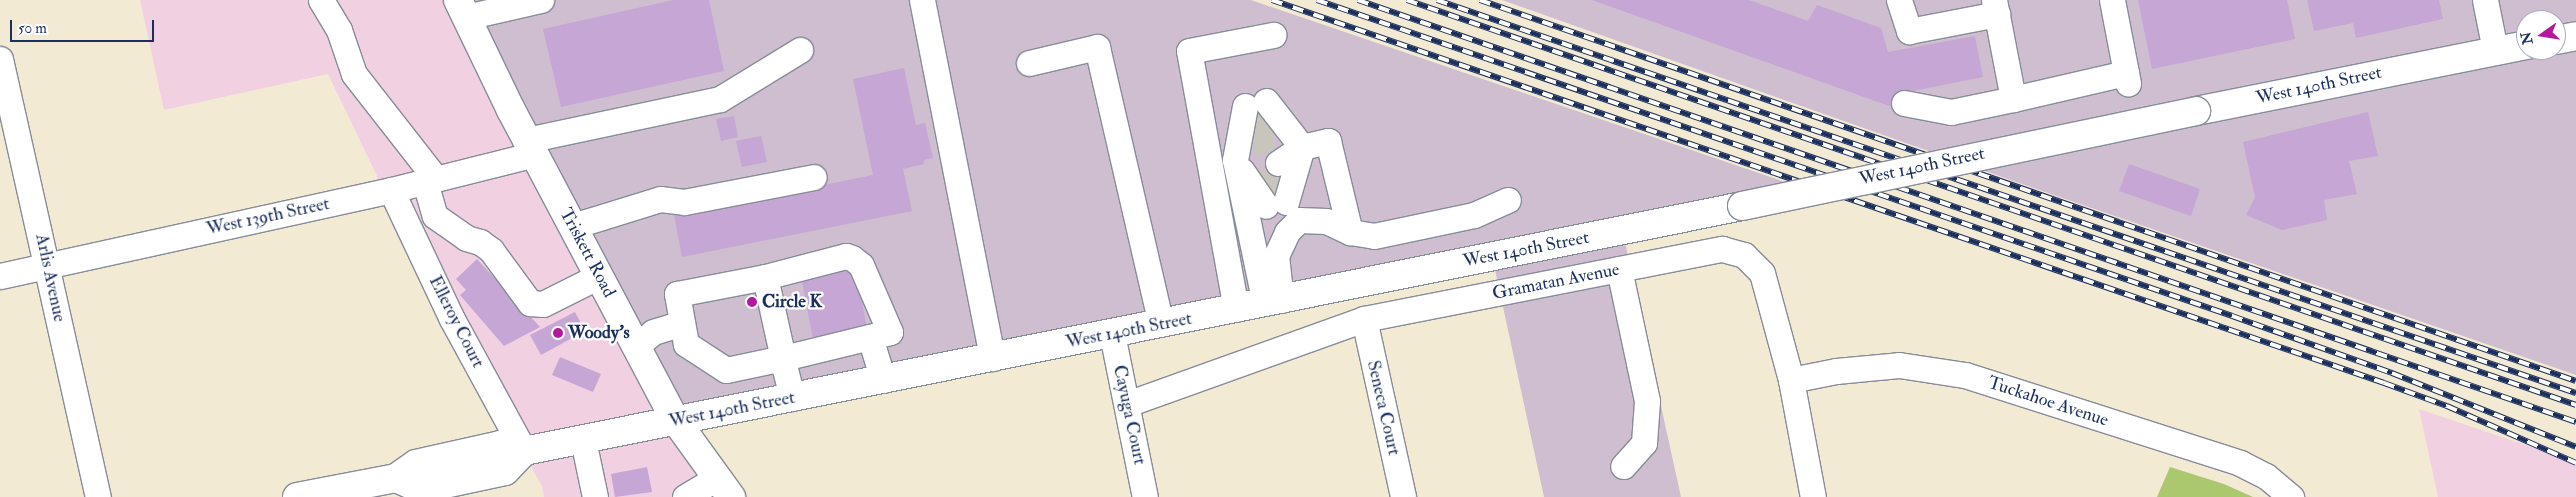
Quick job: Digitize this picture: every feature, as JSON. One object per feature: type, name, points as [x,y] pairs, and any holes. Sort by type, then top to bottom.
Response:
[{"type":"main road","name":"Triskett Road","points":[[462,9],[531,147],[676,422],[724,487]]},
{"type":"main road","name":"West 140th Street","points":[[524,451],[1273,302],[2516,47]]},
{"type":"main road","points":[[297,497],[383,486],[420,488],[496,473],[505,471],[524,451]]},
{"type":"street","points":[[321,0],[338,30],[354,74],[431,180],[435,216],[466,238],[480,242],[492,250],[530,304],[543,304],[599,276]]},
{"type":"street","points":[[462,9],[541,0]]},
{"type":"street","points":[[922,0],[992,358]]},
{"type":"street","points":[[1899,0],[1909,31],[1996,7],[2014,99]]},
{"type":"street","points":[[1904,103],[1951,112],[2127,78],[2112,0]]},
{"type":"street","points":[[2485,0],[2496,50]]},
{"type":"street","points":[[1236,309],[1189,51],[1273,35]]},
{"type":"street","points":[[1029,63],[1098,47],[1161,324]]},
{"type":"street","name":"West 139th Street","points":[[0,276],[391,190],[431,180],[531,147],[720,99],[800,50]]},
{"type":"street","name":"Arlis Avenue","points":[[0,58],[48,266],[98,497]]},
{"type":"street","points":[[1259,123],[1302,147]]},
{"type":"street","points":[[1259,123],[1302,147]]},
{"type":"street","points":[[1259,123],[1268,183],[1273,302]]},
{"type":"street","points":[[1259,123],[1268,183]]},
{"type":"street","points":[[1268,183],[1302,147],[1328,141],[1350,232]]},
{"type":"street","points":[[1268,183],[1302,147]]},
{"type":"street","points":[[573,226],[660,199],[684,202],[814,177]]},
{"type":"street","name":"Elleroy Court","points":[[391,190],[452,319],[524,451]]},
{"type":"street","points":[[1273,302],[1276,256],[1287,232],[1299,220],[1326,220],[1350,232],[1374,236],[1474,215],[1508,200]]},
{"type":"street","name":"Gramatan Avenue","points":[[1127,404],[1364,319],[1722,249],[1744,255],[1762,273],[1790,380],[1813,497]]},
{"type":"street","points":[[846,256],[852,258],[861,264],[890,332],[726,370],[686,344],[677,294],[765,277],[846,256]]},
{"type":"street","points":[[1619,270],[1647,401],[1644,443],[1623,466]]},
{"type":"street","points":[[765,277],[792,398]]},
{"type":"street","name":"Seneca Court","points":[[1364,319],[1403,497]]},
{"type":"street","points":[[636,346],[653,332],[682,323]]},
{"type":"street","name":"Cayuga Court","points":[[1112,334],[1145,497]]},
{"type":"street","points":[[870,337],[884,380]]},
{"type":"street","name":"Tuckahoe Avenue","points":[[1790,380],[1836,371],[1899,365],[1965,375],[2240,464],[2266,476],[2291,497]]},
{"type":"street","points":[[583,440],[594,497]]},
{"type":"street","points":[[685,497],[724,487]]},
{"type":"shaded area","points":[[140,0],[472,0],[723,497],[544,497],[542,486],[444,315],[328,74],[164,110]]},
{"type":"shaded area","points":[[472,0],[1251,0],[1826,196],[1625,242],[1681,497],[1544,497],[1491,251],[681,410]]},
{"type":"shaded area","points":[[1502,0],[2576,0],[2576,375],[2019,183]]},
{"type":"shaded area","points":[[2419,409],[2576,462],[2576,497],[2438,497]]},
{"type":"green space","points":[[2170,467],[2224,484],[2253,497],[2157,497]]},
{"type":"building","points":[[673,0],[709,0],[724,71],[561,107],[543,29]]},
{"type":"building","points":[[1592,0],[1749,0],[1808,21],[1817,5],[1881,28],[1888,52],[1975,36],[1983,77],[1898,94],[1892,107]]},
{"type":"building","points":[[2138,0],[2287,0],[2295,39],[2152,69]]},
{"type":"building","points":[[2307,0],[2439,0],[2443,19],[2356,38],[2353,23],[2314,31]]},
{"type":"building","points":[[904,68],[916,125],[925,123],[933,158],[924,160],[924,164],[903,169],[912,211],[682,257],[674,215],[873,175],[853,79]]},
{"type":"building","points":[[2368,112],[2378,156],[2349,161],[2357,194],[2324,200],[2327,220],[2282,230],[2246,215],[2255,197],[2243,142]]},
{"type":"building","points":[[734,116],[738,137],[721,141],[716,119]]},
{"type":"building","points":[[761,136],[767,162],[742,167],[736,141]]},
{"type":"building","points":[[2129,164],[2200,189],[2191,216],[2119,191]]},
{"type":"building","points":[[477,259],[540,327],[504,346],[460,295],[466,290],[456,279]]},
{"type":"building","points":[[855,265],[867,329],[813,339],[801,276]]},
{"type":"building","name":"Woody's","points":[[575,312],[585,331],[541,355],[530,335]]},
{"type":"building","points":[[560,357],[601,374],[593,392],[552,375]]},
{"type":"building","points":[[647,467],[652,492],[615,497],[611,474]]},
{"type":"tunnel","points":[[1248,120],[1268,115]]},
{"type":"tunnel","points":[[1253,143],[1273,138]]},
{"type":"tunnel","points":[[1261,182],[1281,178]]},
{"type":"railway","points":[[1272,0],[2384,383],[2447,406],[2576,463]]},
{"type":"railway","points":[[1317,0],[2232,316],[2392,373],[2576,447]]},
{"type":"railway","points":[[1358,0],[2576,422]]},
{"type":"railway","points":[[1407,0],[2576,405]]},
{"type":"railway","points":[[1437,0],[2576,393]]},
{"type":"railway","points":[[1480,0],[2576,381]]},
{"type":"place","name":"Circle K","points":[[752,302]]},
{"type":"place","name":"Woody's","points":[[558,333]]}]
